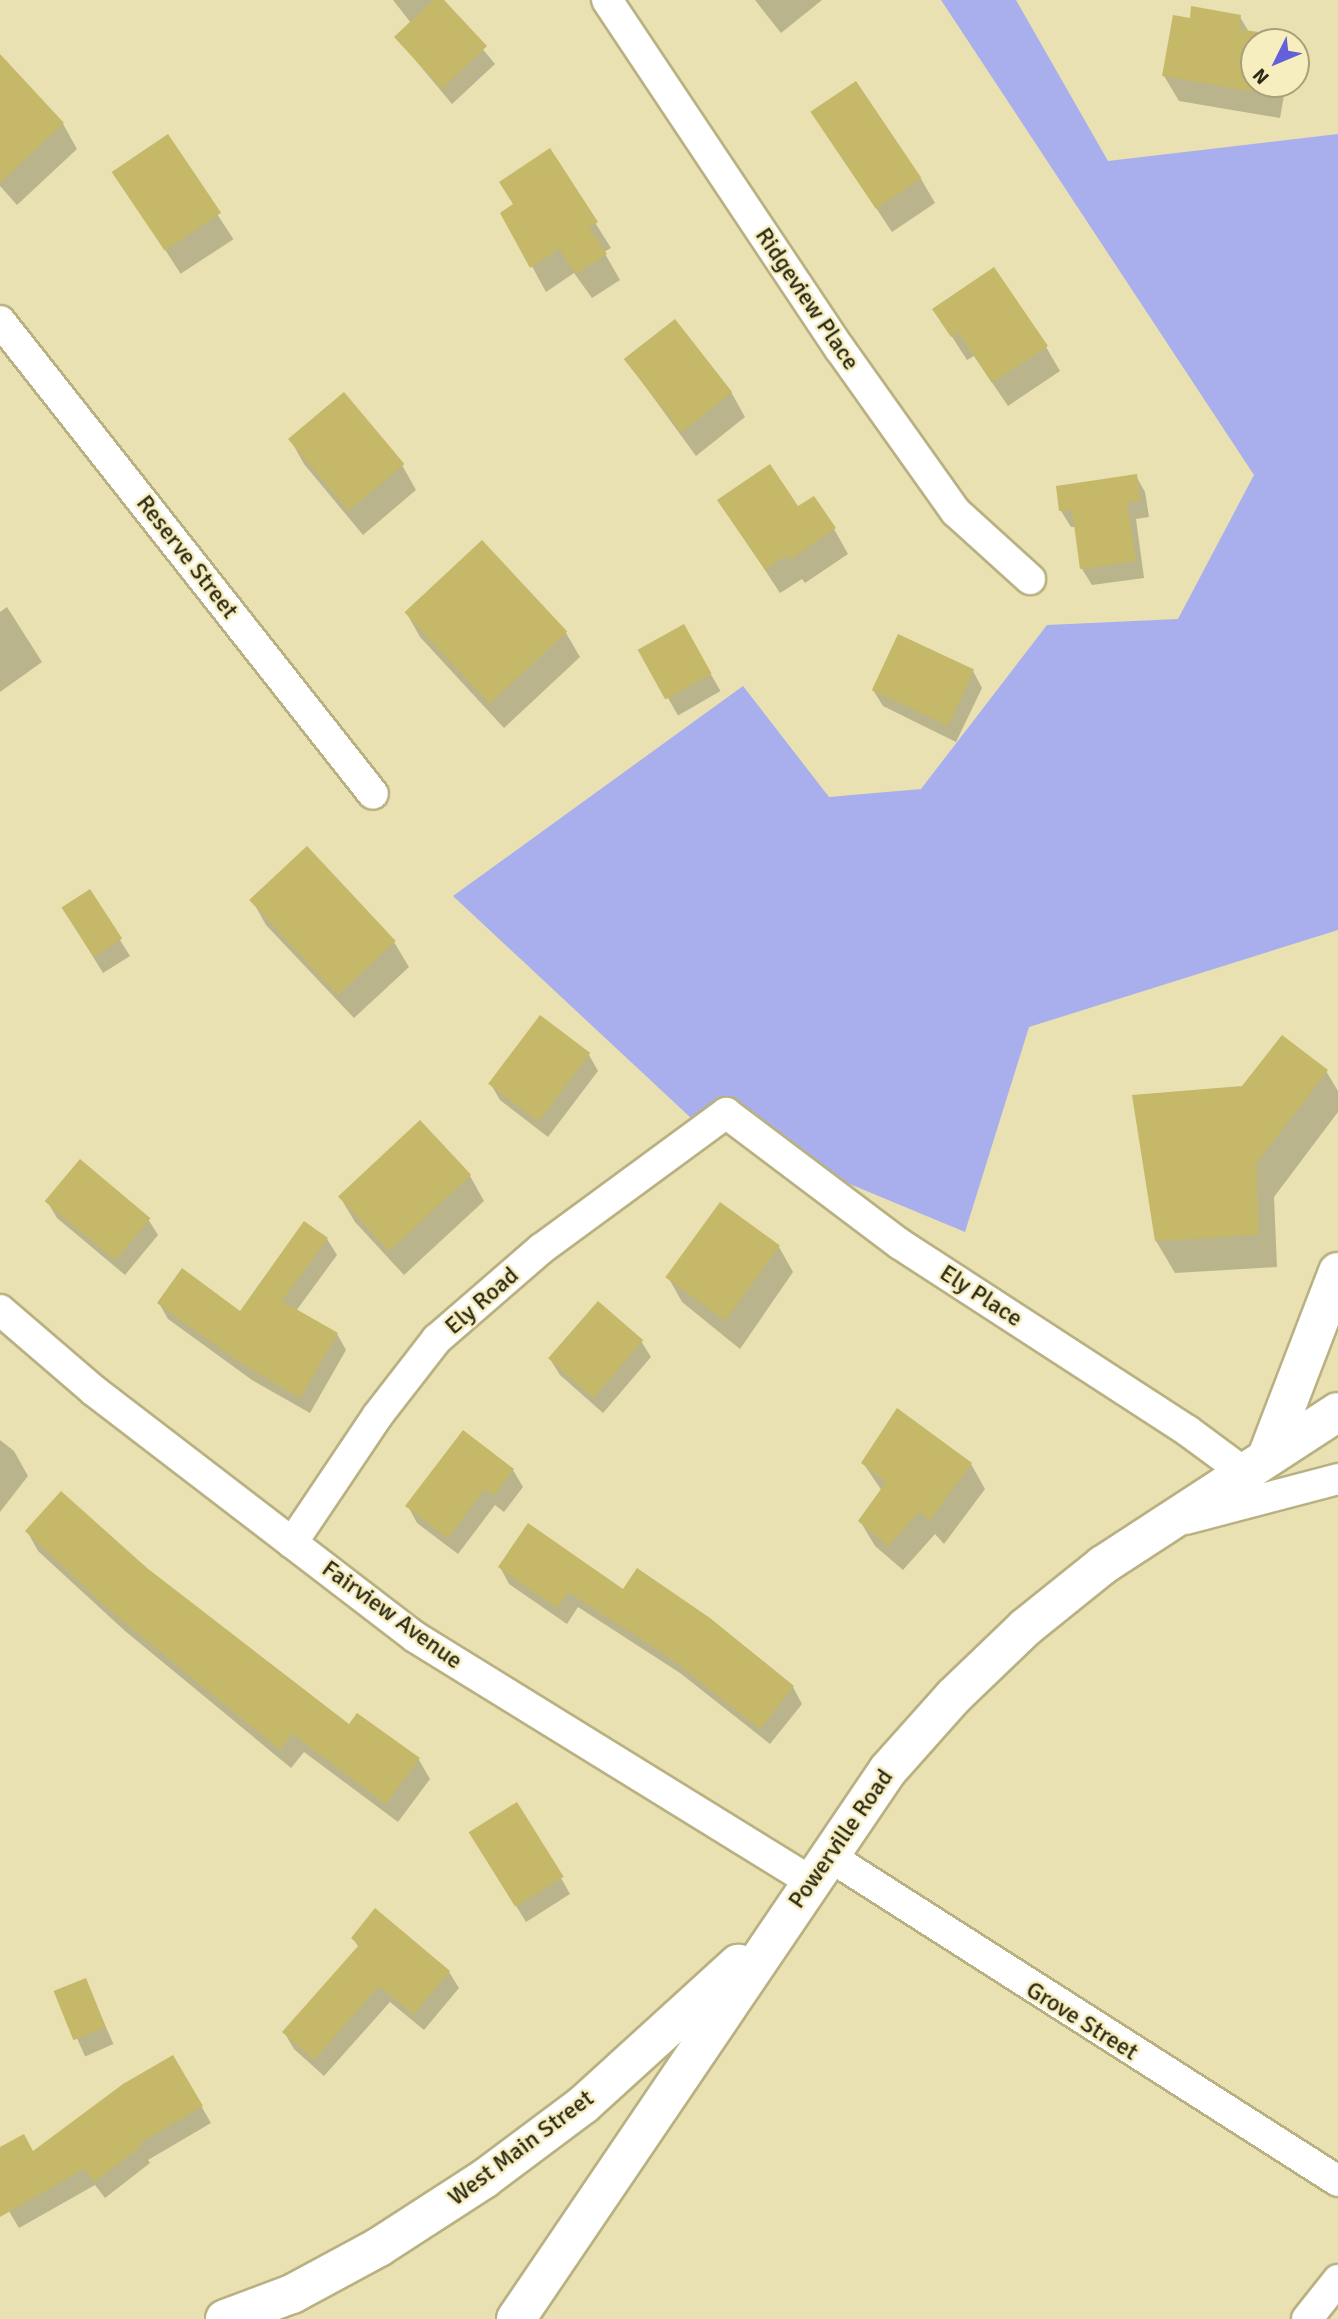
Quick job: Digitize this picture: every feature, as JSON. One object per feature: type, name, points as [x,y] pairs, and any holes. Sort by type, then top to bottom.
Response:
[{"type":"main road","points":[[1255,1463],[1338,1272]]},
{"type":"main road","name":"Powerville Road","points":[[517,2319],[888,1770],[954,1696],[1026,1627],[1156,1528],[1338,1412]]},
{"type":"main road","name":"West Main Street","points":[[225,2319],[292,2294],[379,2246],[484,2179],[583,2105],[781,1925]]},
{"type":"street","name":"Ridgeview Place","points":[[607,0],[840,349],[956,512],[1030,579]]},
{"type":"street","name":"Reserve Street","points":[[0,321],[373,794]]},
{"type":"street","name":"Ely Place","points":[[726,1113],[900,1244],[1188,1431],[1255,1463]]},
{"type":"street","name":"Ely Road","points":[[292,1543],[378,1415],[437,1339],[541,1249],[726,1113]]},
{"type":"street","name":"Fairview Avenue","points":[[0,1310],[93,1390],[415,1637],[821,1869]]},
{"type":"street","points":[[1156,1528],[1338,1479]]},
{"type":"street","name":"Grove Street","points":[[821,1869],[1338,2181]]},
{"type":"street","points":[[1307,2319],[1338,2280]]},
{"type":"shaded area","points":[[941,0],[1016,0],[1108,161],[1338,134],[1338,930],[1029,1027],[965,1232],[691,1118],[453,896],[743,686],[829,797],[921,789],[1047,625],[1178,619],[1254,475]]},
{"type":"building","points":[[433,0],[444,0],[487,46],[442,89],[394,37]]},
{"type":"building","points":[[1191,6],[1241,15],[1240,89],[1162,76],[1173,15],[1190,18]]},
{"type":"building","points":[[0,54],[64,123],[0,183]]},
{"type":"building","points":[[856,81],[921,178],[876,209],[810,112]]},
{"type":"building","points":[[168,134],[221,213],[165,251],[112,172]]},
{"type":"building","points":[[550,148],[598,222],[589,228],[607,254],[576,274],[559,249],[530,268],[500,213],[513,204],[499,182]]},
{"type":"building","points":[[994,267],[1048,346],[992,383],[958,332],[951,337],[932,309]]},
{"type":"building","points":[[675,319],[732,392],[681,432],[624,359]]},
{"type":"building","points":[[344,392],[404,464],[349,511],[288,439]]},
{"type":"building","points":[[770,464],[798,506],[814,496],[836,528],[790,560],[787,555],[765,570],[717,500]]},
{"type":"building","points":[[1137,474],[1140,501],[1127,503],[1136,561],[1080,569],[1072,510],[1059,511],[1056,486]]},
{"type":"building","points":[[482,540],[567,631],[490,704],[404,612]]},
{"type":"building","points":[[684,624],[712,674],[665,700],[638,650]]},
{"type":"building","points":[[898,634],[974,669],[948,726],[872,690]]},
{"type":"building","points":[[307,846],[396,941],[338,995],[249,900]]},
{"type":"building","points":[[90,889],[122,938],[94,957],[61,908]]},
{"type":"building","points":[[540,1015],[590,1053],[539,1122],[488,1084]]},
{"type":"building","points":[[1282,1035],[1328,1070],[1256,1164],[1259,1235],[1155,1241],[1132,1095],[1242,1086]]},
{"type":"building","points":[[420,1120],[471,1175],[389,1251],[338,1196]]},
{"type":"building","points":[[80,1159],[150,1218],[115,1260],[45,1201]]},
{"type":"building","points":[[720,1202],[780,1245],[725,1321],[665,1277]]},
{"type":"building","points":[[304,1221],[328,1238],[282,1301],[338,1333],[300,1398],[241,1363],[157,1303],[182,1268],[240,1311]]},
{"type":"building","points":[[598,1301],[643,1340],[593,1398],[548,1358]]},
{"type":"building","points":[[897,1408],[972,1463],[929,1521],[920,1511],[888,1546],[858,1521],[886,1482],[861,1463]]},
{"type":"building","points":[[463,1430],[514,1469],[494,1496],[485,1489],[448,1538],[405,1506]]},
{"type":"building","points":[[61,1491],[147,1568],[349,1724],[357,1713],[420,1758],[386,1804],[292,1734],[280,1750],[112,1612],[25,1531]]},
{"type":"building","points":[[528,1523],[623,1589],[637,1568],[710,1618],[794,1686],[760,1729],[669,1657],[568,1592],[557,1608],[498,1567]]},
{"type":"building","points":[[517,1802],[564,1877],[515,1907],[469,1832]]},
{"type":"building","points":[[375,1908],[450,1971],[414,2015],[379,1986],[314,2060],[282,2032],[359,1945],[351,1938]]},
{"type":"building","points":[[86,1978],[106,2027],[73,2040],[54,1991]]},
{"type":"building","points":[[173,2055],[203,2106],[140,2143],[142,2146],[94,2182],[84,2169],[0,2217],[0,2147],[24,2134],[33,2151],[123,2084]]}]
